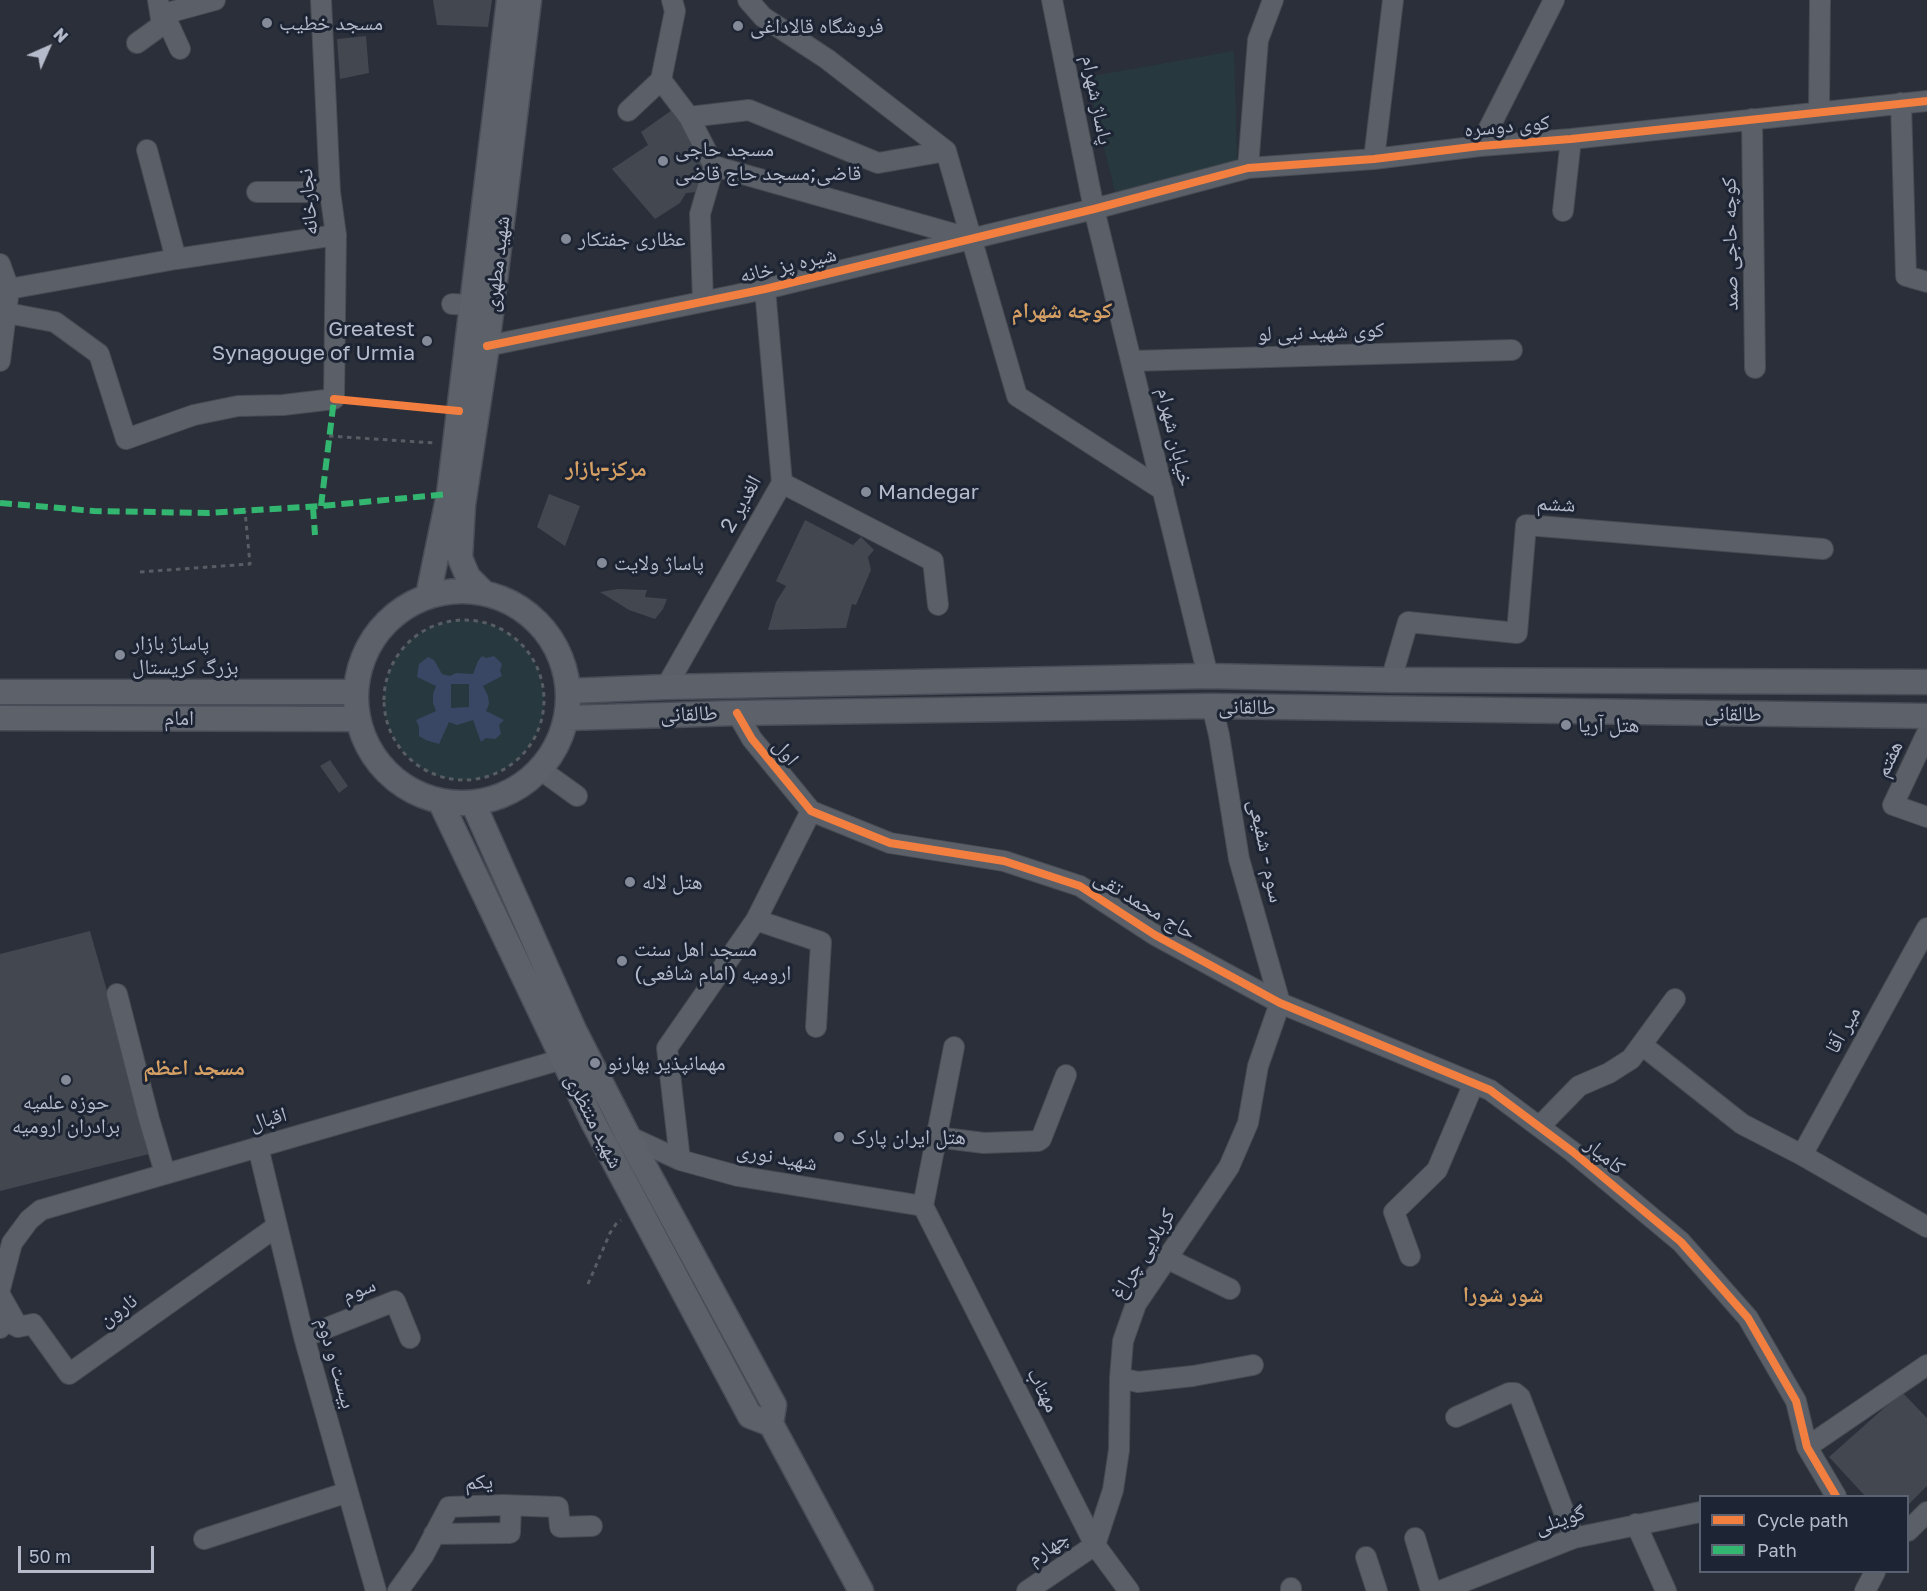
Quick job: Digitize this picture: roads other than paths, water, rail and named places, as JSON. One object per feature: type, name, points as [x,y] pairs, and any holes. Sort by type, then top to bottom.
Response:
[{"type":"main road","name":"شهید مطهری","points":[[428,596],[449,494],[455,444],[462,304],[508,0]]},
{"type":"main road","name":"شهید مطهری","points":[[483,592],[468,577],[460,558],[463,505],[487,346],[529,0]]},
{"type":"main road","points":[[455,591],[483,592],[509,602],[533,617],[551,638],[563,663],[569,691],[567,718],[557,746],[541,770],[524,784],[504,795],[483,802],[461,804],[440,801],[402,784],[386,772],[374,756],[364,738],[358,719],[356,692],[360,667],[370,644],[385,623],[405,607],[428,596],[455,591]]},
{"type":"main road","points":[[1208,676],[1212,706]]},
{"type":"main road","name":"طالقانی","points":[[569,691],[1208,676],[1391,680],[1927,682]]},
{"type":"main road","name":"امام","points":[[0,692],[356,692]]},
{"type":"main road","name":"طالقانی","points":[[567,718],[737,713],[1212,706],[1927,717]]},
{"type":"main road","name":"امام","points":[[0,718],[358,719]]},
{"type":"main road","name":"شهید منتظری","points":[[440,801],[593,1122],[750,1416],[771,1424]]},
{"type":"main road","name":"شهید منتظری","points":[[473,803],[574,1030],[628,1136],[774,1405],[771,1424],[861,1591]]},
{"type":"main road","points":[[593,1122],[600,1123],[607,1120],[614,1108]]},
{"type":"street","points":[[158,0],[162,25]]},
{"type":"street","points":[[137,43],[162,25],[171,12],[215,0]]},
{"type":"street","name":"نجارخانه","points":[[7,313],[55,322],[99,354],[126,439],[194,415],[238,405],[283,405],[334,399],[336,235],[330,192],[321,0]]},
{"type":"street","points":[[748,0],[763,18],[827,59],[946,151],[1017,396],[1163,490]]},
{"type":"street","name":"پاساژ شهرام","points":[[1052,0],[1094,209]]},
{"type":"street","points":[[1248,168],[1258,40],[1273,0]]},
{"type":"street","points":[[1374,159],[1393,0]]},
{"type":"street","points":[[1480,146],[1554,0]]},
{"type":"street","points":[[1819,112],[1820,0]]},
{"type":"street","points":[[628,111],[661,80],[679,4]]},
{"type":"street","points":[[162,25],[169,24],[180,49]]},
{"type":"street","points":[[661,80],[689,117],[714,166],[700,214],[703,301]]},
{"type":"street","name":"کوی دوسره","points":[[1094,209],[1248,168],[1374,159],[1480,146],[1571,139],[1927,101]]},
{"type":"street","points":[[1901,103],[1906,276],[1927,282]]},
{"type":"street","points":[[689,117],[750,110],[878,163],[946,151]]},
{"type":"street","name":"کوچه حاجی صمد","points":[[1752,119],[1755,368]]},
{"type":"street","points":[[1563,211],[1571,139]]},
{"type":"street","points":[[147,150],[176,259]]},
{"type":"street","points":[[714,166],[972,239]]},
{"type":"street","points":[[256,192],[330,192]]},
{"type":"street","name":"شیره پز خانه","points":[[487,346],[765,290],[1094,209]]},
{"type":"street","name":"خیابان شهرام","points":[[1094,209],[1208,676]]},
{"type":"street","points":[[9,289],[176,259],[336,235]]},
{"type":"street","points":[[0,264],[9,289],[0,361]]},
{"type":"street","name":"2 الغدیر","points":[[666,687],[782,483],[765,290]]},
{"type":"street","name":"کوی شهید نبی لو","points":[[1132,361],[1512,350]]},
{"type":"street","points":[[782,483],[933,561],[938,605]]},
{"type":"street","name":"ششم","points":[[1391,680],[1408,622],[1516,633],[1526,525],[1823,549]]},
{"type":"street","name":"سوم - شفیعی","points":[[1212,706],[1219,735],[1239,859],[1280,1003]]},
{"type":"street","name":"اول","points":[[737,713],[752,739],[811,811]]},
{"type":"street","name":"هفتم","points":[[1927,733],[1893,805],[1927,817]]},
{"type":"street","points":[[541,770],[577,796]]},
{"type":"street","points":[[680,1160],[667,1048],[756,920],[811,811]]},
{"type":"street","name":"حاج محمد تقی","points":[[811,811],[890,843],[1004,861],[1080,886],[1155,935],[1280,1003]]},
{"type":"street","points":[[756,920],[821,942],[816,1027]]},
{"type":"street","name":"میر آقا","points":[[1802,1155],[1927,928]]},
{"type":"street","points":[[117,994],[165,1173]]},
{"type":"street","points":[[1540,1126],[1579,1086],[1610,1073],[1631,1059],[1675,999]]},
{"type":"street","name":"کامیار","points":[[1280,1003],[1490,1090],[1540,1126],[1681,1242],[1748,1318],[1796,1401],[1807,1447],[1835,1495]]},
{"type":"street","name":"کربلایی چراغ","points":[[1095,1545],[1113,1490],[1119,1450],[1123,1341],[1136,1304],[1229,1167],[1248,1123],[1258,1066],[1280,1003]]},
{"type":"street","points":[[1642,1045],[1742,1124],[1802,1155],[1927,1227]]},
{"type":"street","points":[[923,1206],[954,1047]]},
{"type":"street","name":"اقبال","points":[[6,1242],[41,1210],[563,1059]]},
{"type":"street","points":[[936,1137],[984,1143],[1038,1141],[1066,1075]]},
{"type":"street","points":[[1410,1256],[1394,1212],[1437,1170],[1474,1083]]},
{"type":"street","name":"شهید نوری","points":[[628,1136],[680,1160],[738,1176],[923,1206]]},
{"type":"street","name":"بیست و دوم","points":[[258,1147],[304,1337],[376,1591]]},
{"type":"street","name":"مهتاب","points":[[923,1206],[1095,1545],[1129,1591]]},
{"type":"street","name":"نارون","points":[[9,1327],[33,1324],[69,1374],[276,1227]]},
{"type":"street","points":[[0,1289],[6,1242]]},
{"type":"street","points":[[1166,1258],[1230,1289]]},
{"type":"street","points":[[0,1295],[9,1327]]},
{"type":"street","name":"سوم","points":[[304,1337],[394,1302],[410,1338]]},
{"type":"street","points":[[1120,1378],[1138,1382],[1193,1376],[1253,1365]]},
{"type":"street","points":[[1807,1447],[1926,1369]]},
{"type":"street","points":[[1456,1417],[1509,1393],[1515,1393],[1520,1397],[1574,1538]]},
{"type":"street","points":[[204,1539],[348,1492]]},
{"type":"street","points":[[434,1534],[510,1533],[511,1506]]},
{"type":"street","name":"یکم","points":[[398,1591],[423,1556],[449,1507],[558,1508],[560,1527],[592,1526]]},
{"type":"street","name":"گوینلی","points":[[1440,1591],[1574,1538],[1699,1512]]},
{"type":"street","points":[[1909,1531],[1927,1512]]},
{"type":"street","points":[[1636,1524],[1666,1591]]},
{"type":"street","points":[[1416,1538],[1431,1591]]},
{"type":"street","name":"چهارم","points":[[1027,1591],[1095,1545]]},
{"type":"street","points":[[1366,1557],[1377,1591]]},
{"type":"street","points":[[1864,1591],[1874,1573]]},
{"type":"water","points":[[482,656],[486,658],[494,656],[502,664],[500,671],[502,676],[483,686],[489,704],[486,711],[504,720],[499,725],[501,734],[495,739],[486,738],[481,742],[473,720],[457,725],[449,722],[439,744],[419,736],[416,720],[436,711],[433,694],[436,686],[417,677],[419,664],[428,657],[434,660],[442,674],[450,676],[456,673],[473,674]],"holes":[[[451,684],[469,684],[469,707],[451,708]]]},
{"type":"place","name":"مسجد خطیب","points":[[267,23]]},
{"type":"place","name":"فروشگاه قالاداغی","points":[[738,26]]},
{"type":"place","name":"مسجد حاجی قاضی;مسجد حاج قاضی","points":[[663,161]]},
{"type":"place","name":"عظاری جفتکار","points":[[566,239]]},
{"type":"place","name":"Greatest Synagouge of Urmia","points":[[427,341]]},
{"type":"place","name":"Mandegar","points":[[866,492]]},
{"type":"place","name":"پاساژ ولایت","points":[[602,563]]},
{"type":"place","name":"پاساژ بازار بزرگ کریستال","points":[[120,655]]},
{"type":"place","name":"هتل آریا","points":[[1566,725]]},
{"type":"place","name":"هتل لاله","points":[[630,882]]},
{"type":"place","name":"مسجد اهل سنت ارومیه (امام شافعی)","points":[[622,961]]},
{"type":"place","name":"مهمانپذیر بهارنو","points":[[595,1063]]},
{"type":"place","name":"حوزه علمیه برادران ارومیه","points":[[66,1080]]},
{"type":"place","name":"هتل ایران پارک","points":[[839,1137]]},
{"type":"district","name":"کوچه شهرام","points":[[1062,311]]},
{"type":"district","name":"مرکز-بازار","points":[[606,469]]},
{"type":"district","name":"مسجد اعظم","points":[[194,1068]]},
{"type":"district","name":"شور شورا","points":[[1503,1295]]}]
